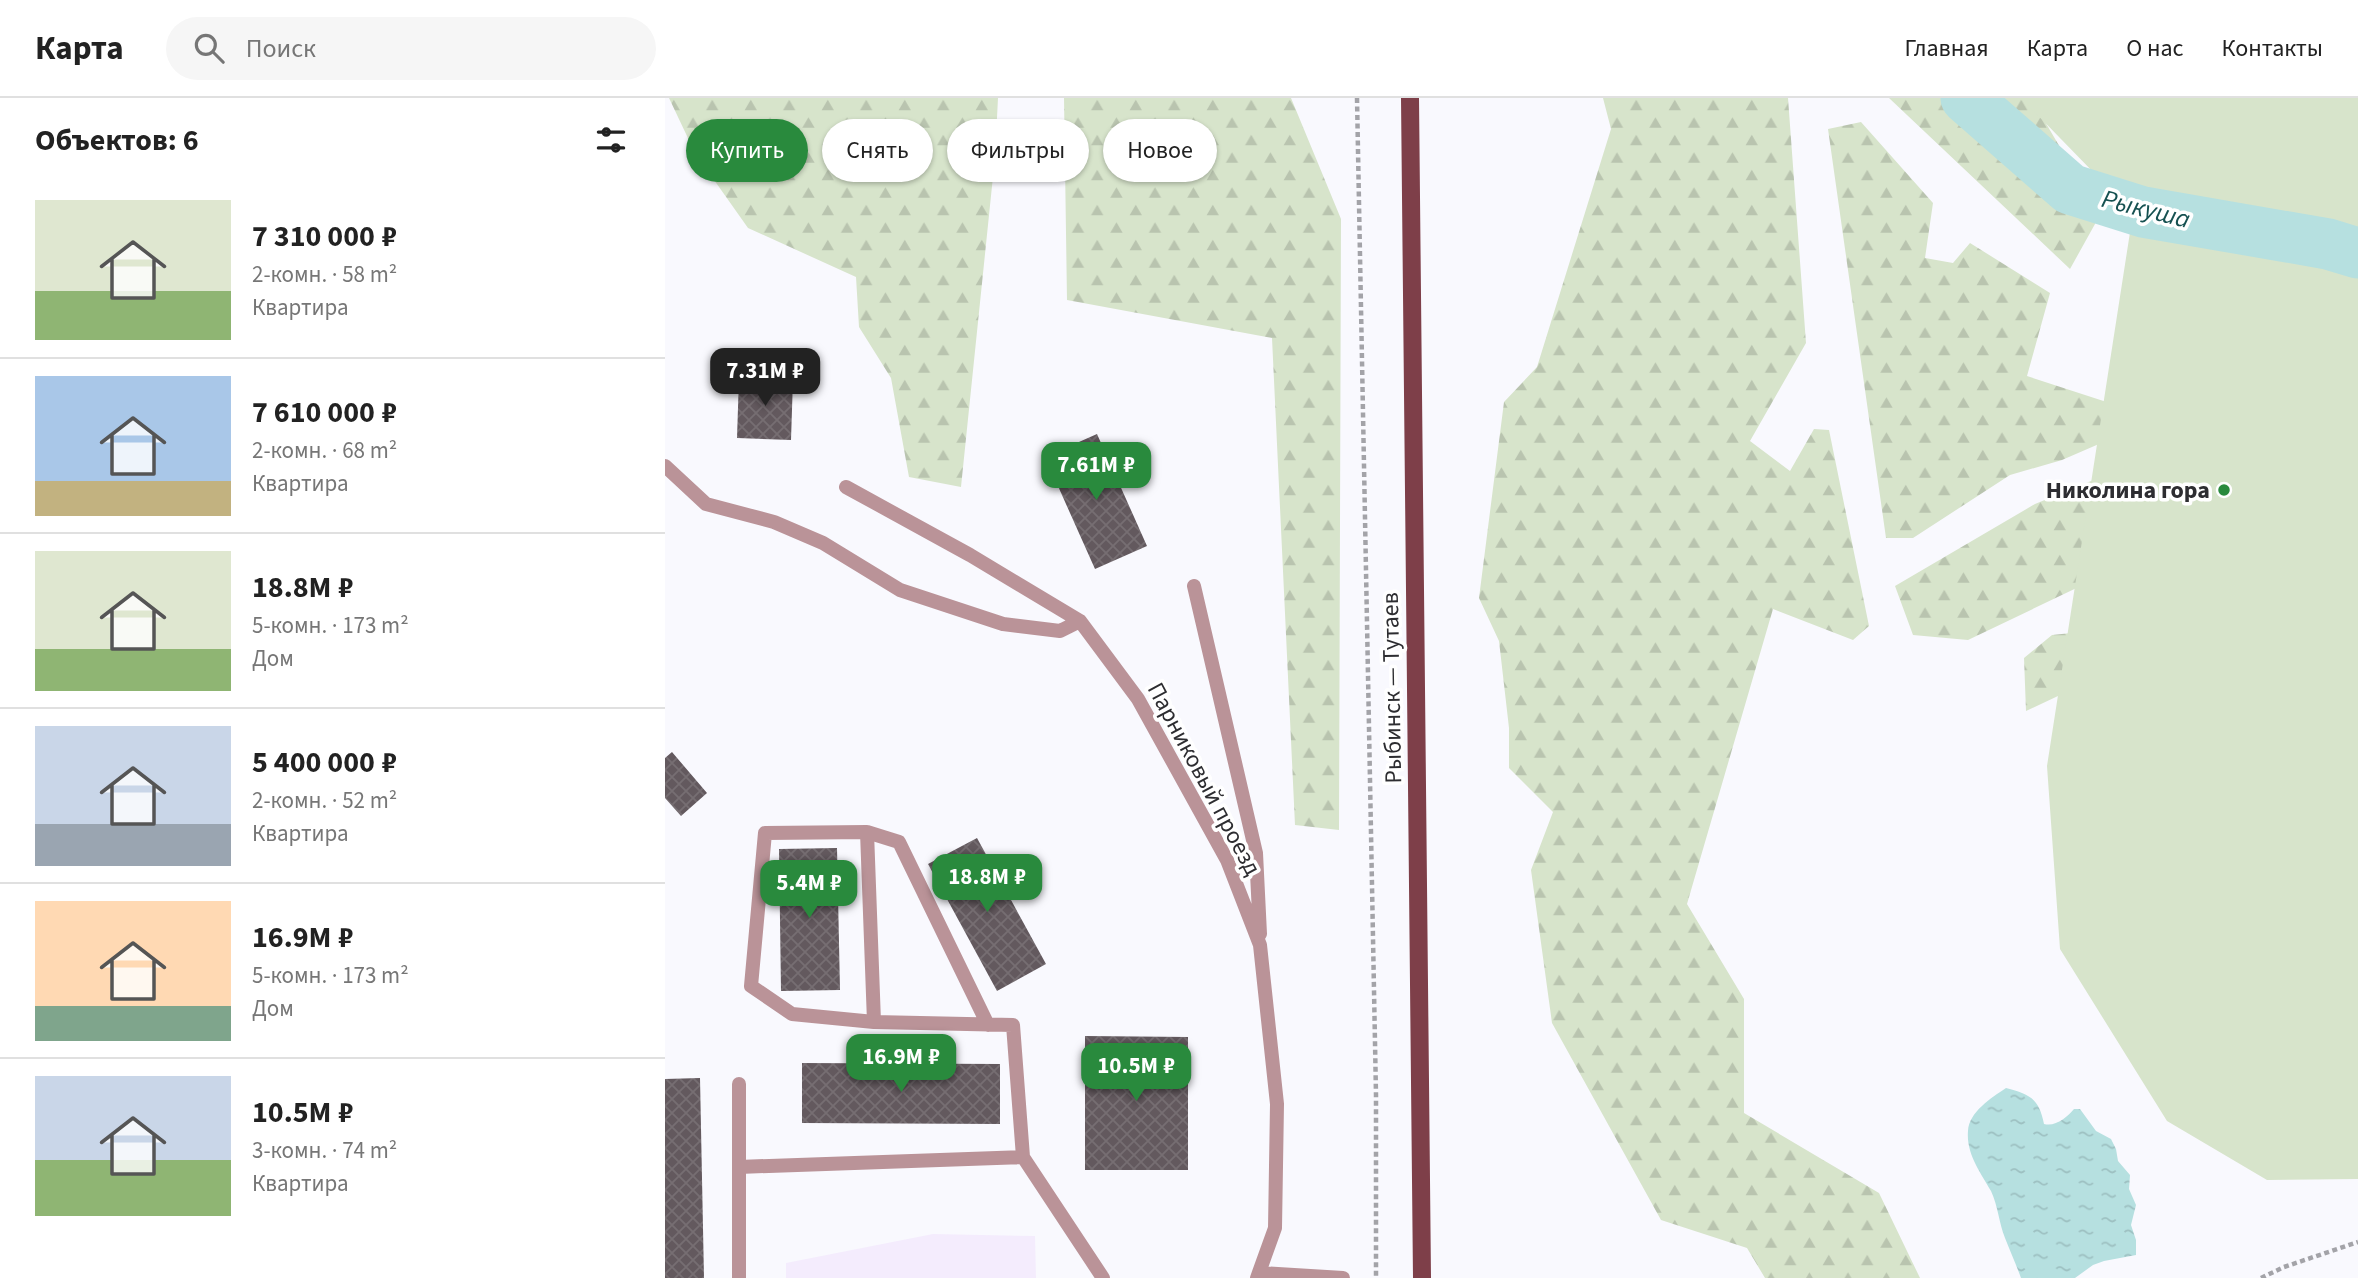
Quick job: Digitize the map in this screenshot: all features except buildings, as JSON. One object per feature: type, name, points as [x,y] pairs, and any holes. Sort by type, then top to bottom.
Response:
[{"type":"main road","name":"Рыбинск — Тутаев","points":[[1410,98],[1422,1278]]},
{"type":"lane","points":[[665,466],[706,504],[773,522],[823,542],[900,590],[1003,624],[1060,631],[1080,621]]},
{"type":"lane","name":"Парниковый проезд","points":[[846,487],[970,555],[1080,621],[1138,699],[1227,860],[1260,946],[1277,1104],[1275,1228],[1259,1275]]},
{"type":"lane","points":[[1194,586],[1257,853],[1260,946]]},
{"type":"lane","points":[[867,832],[874,1022]]},
{"type":"lane","points":[[988,1025],[899,842],[867,832],[765,833],[751,986],[792,1014],[874,1022],[1013,1026],[1023,1157],[1103,1278]]},
{"type":"lane","points":[[739,1084],[739,1278]]},
{"type":"lane","points":[[739,1167],[1023,1157]]},
{"type":"lane","points":[[1259,1275],[1343,1278]]},
{"type":"path","points":[[1357,98],[1376,1095],[1376,1278]]},
{"type":"path","points":[[2261,1278],[2284,1267],[2358,1242]]},
{"type":"shaded area","points":[[933,1234],[1035,1236],[1036,1278],[786,1278],[786,1263]]},
{"type":"green space","points":[[669,98],[998,98],[997,119],[947,119],[947,182],[992,182],[961,487],[909,477],[891,378],[859,327],[856,277],[748,228],[715,182],[808,182],[808,119],[686,119],[686,134]]},
{"type":"green space","points":[[1064,98],[1291,98],[1341,219],[1339,830],[1295,825],[1272,338],[1067,300],[1065,182],[1089,182],[1089,119],[1064,119]]},
{"type":"green space","points":[[1603,98],[1788,98],[1806,343],[1750,441],[1790,471],[1814,429],[1829,430],[1869,626],[1853,640],[1773,609],[1687,904],[1744,999],[1744,1113],[1879,1193],[1920,1278],[1765,1278],[1747,1248],[1661,1220],[1552,1023],[1531,870],[1553,812],[1509,768],[1509,728],[1499,641],[1479,598],[1504,402],[1537,367],[1611,129]]},
{"type":"green space","points":[[1889,98],[2031,98],[2100,215],[2070,269]]},
{"type":"green space","name":"Николина гора","points":[[2021,98],[2358,98],[2358,1179],[2267,1180],[2167,1121],[2060,949],[2047,766],[2133,213]]},
{"type":"green space","points":[[1861,122],[1933,203],[1925,258],[1953,263],[1970,243],[2050,293],[2027,376],[2125,408],[2122,434],[2062,460],[2010,475],[1913,538],[1886,538],[1828,129]]},
{"type":"green space","points":[[2130,465],[2108,573],[1968,640],[1913,635],[1895,586],[2035,504]]},
{"type":"green space","points":[[2091,631],[2075,688],[2026,711],[2024,658],[2052,635]]},
{"type":"water","points":[[2006,1088],[2032,1098],[2039,1108],[2044,1124],[2057,1123],[2074,1109],[2080,1109],[2096,1131],[2111,1139],[2118,1161],[2130,1175],[2129,1189],[2136,1205],[2131,1225],[2136,1240],[2136,1255],[2093,1265],[2075,1278],[2021,1278],[1991,1191],[1975,1163],[1968,1139],[1972,1118],[1988,1101]]},
{"type":"waterway","name":"Рыкуша","points":[[1966,98],[2070,189],[2143,212],[2328,244],[2358,253]]},
{"type":"place","name":"Николина гора","points":[[2224,490]]}]
